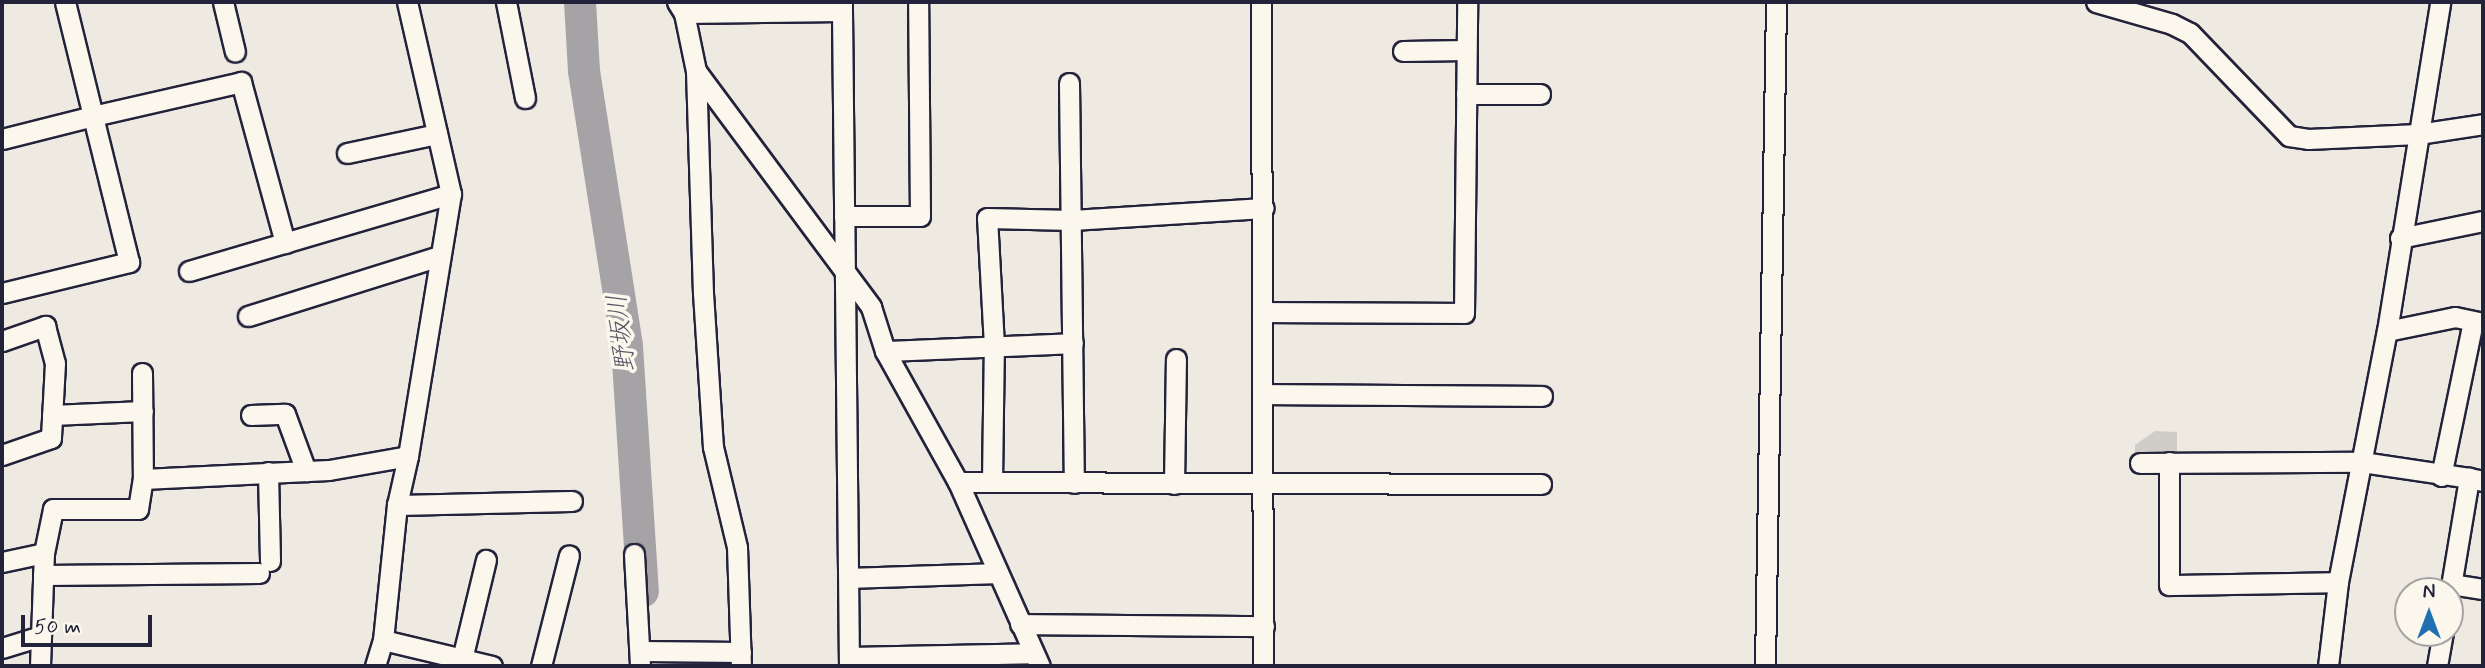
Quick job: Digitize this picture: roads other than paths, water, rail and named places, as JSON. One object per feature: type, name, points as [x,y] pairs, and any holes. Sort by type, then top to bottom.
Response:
[{"type":"street","points":[[2,293],[129,262],[65,2]]},
{"type":"street","points":[[223,2],[235,52]]},
{"type":"street","points":[[375,666],[383,640],[397,505],[408,456],[451,194],[407,2]]},
{"type":"street","points":[[506,2],[525,98]]},
{"type":"street","points":[[844,216],[920,216],[918,2]]},
{"type":"street","points":[[1261,2],[1265,208],[1264,666]]},
{"type":"street","points":[[1264,312],[1464,313],[1466,2]]},
{"type":"street","points":[[1765,666],[1776,2]]},
{"type":"street","points":[[2096,2],[2172,24],[2190,33],[2289,136],[2308,139],[2418,134],[2483,124]]},
{"type":"street","points":[[2328,666],[2338,582],[2387,331],[2440,2]]},
{"type":"street","points":[[634,554],[641,659],[741,659],[737,547],[713,447],[703,293],[696,71],[680,7],[842,6],[847,274],[849,662],[1036,659],[958,482],[885,351],[871,307],[847,274],[696,71]]},
{"type":"street","points":[[1403,51],[1466,50]]},
{"type":"street","points":[[2,139],[241,82],[285,243]]},
{"type":"street","points":[[1069,83],[1074,482]]},
{"type":"street","points":[[1466,94],[1540,94]]},
{"type":"street","points":[[347,153],[437,134]]},
{"type":"street","points":[[189,271],[451,194]]},
{"type":"street","points":[[992,482],[994,346],[988,218],[1072,220],[1265,208]]},
{"type":"street","points":[[2400,238],[2483,221]]},
{"type":"street","points":[[248,316],[439,256]]},
{"type":"street","points":[[2387,331],[2455,317],[2478,322],[2441,475]]},
{"type":"street","points":[[2,341],[45,326],[55,363],[51,438],[2,455]]},
{"type":"street","points":[[885,351],[1073,343]]},
{"type":"street","points":[[1174,484],[1176,359]]},
{"type":"street","points":[[40,666],[44,553],[53,509],[138,509],[143,479],[142,373]]},
{"type":"street","points":[[1264,394],[1542,396]]},
{"type":"street","points":[[52,415],[142,411]]},
{"type":"street","points":[[251,415],[285,414],[306,471]]},
{"type":"street","points":[[143,479],[329,470],[408,456]]},
{"type":"street","points":[[2169,462],[2169,585],[2338,582]]},
{"type":"street","points":[[2140,463],[2362,462],[2476,480],[2454,577]]},
{"type":"street","points":[[43,575],[265,567],[268,472]]},
{"type":"street","points":[[958,482],[1541,484]]},
{"type":"street","points":[[397,505],[572,501]]},
{"type":"street","points":[[2,562],[44,553]]},
{"type":"street","points":[[541,666],[569,555]]},
{"type":"street","points":[[462,659],[486,561]]},
{"type":"street","points":[[849,578],[998,573]]},
{"type":"street","points":[[2464,588],[2483,589]]},
{"type":"street","points":[[1020,624],[1264,625]]},
{"type":"street","points":[[2,648],[41,636]]},
{"type":"street","points":[[383,640],[492,666]]},
{"type":"street","points":[[2437,666],[2440,647]]},
{"type":"waterway","name":"野坂川","points":[[580,2],[584,71],[627,346],[643,591]]}]
